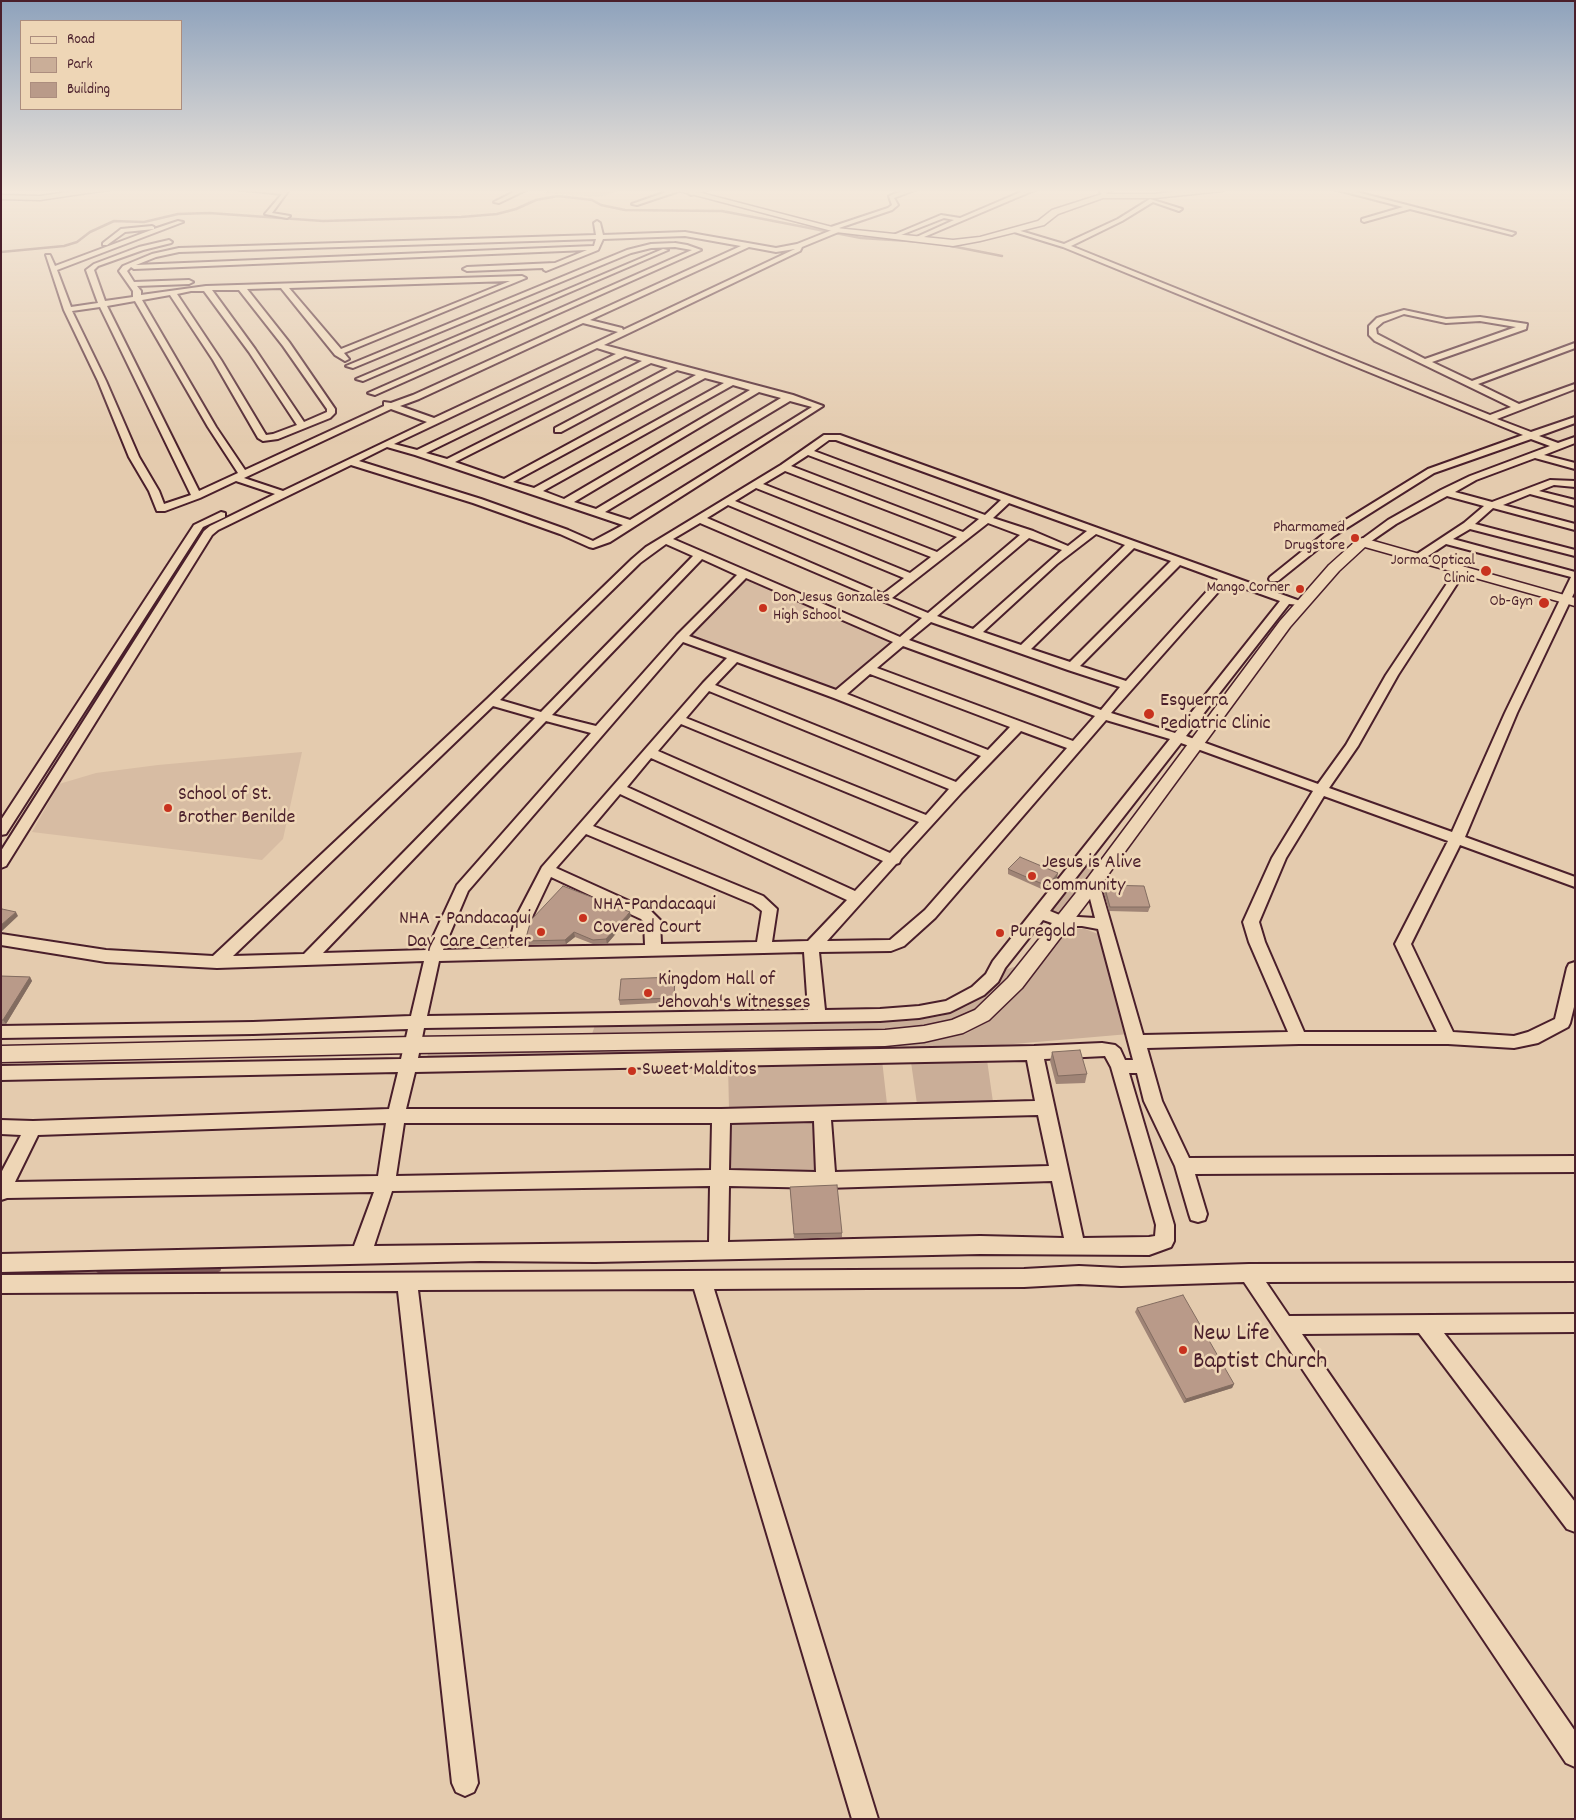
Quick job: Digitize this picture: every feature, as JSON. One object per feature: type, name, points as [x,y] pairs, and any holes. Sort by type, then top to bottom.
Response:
[{"type":"street","points":[[56,274],[68,310],[102,381],[134,457],[154,491],[161,509],[197,496],[390,406],[416,397],[685,274]]},
{"type":"street","points":[[92,274],[102,304],[139,375],[197,496]]},
{"type":"street","points":[[127,274],[137,291],[137,298],[240,476],[277,492]]},
{"type":"street","points":[[338,353],[533,274]]},
{"type":"street","points":[[350,366],[571,274]]},
{"type":"street","points":[[360,379],[607,274]]},
{"type":"street","points":[[372,393],[643,274]]},
{"type":"street","points":[[1,863],[208,533],[214,528],[277,492],[424,418],[640,326],[747,274]]},
{"type":"street","points":[[1134,274],[1492,418],[1533,437],[1575,448]]},
{"type":"street","points":[[132,284],[522,278]]},
{"type":"street","points":[[68,310],[173,292],[206,288],[242,288],[281,282]]},
{"type":"street","points":[[281,282],[378,401],[436,422]]},
{"type":"street","points":[[206,288],[302,426]]},
{"type":"street","points":[[173,292],[217,360],[263,438],[275,437],[320,420],[331,413],[331,408],[286,344],[242,288]]},
{"type":"street","points":[[468,290],[498,288]]},
{"type":"street","points":[[292,295],[302,295]]},
{"type":"street","points":[[478,296],[550,315]]},
{"type":"street","points":[[567,307],[597,314]]},
{"type":"street","points":[[1424,362],[1524,326],[1480,319],[1446,321],[1404,312],[1380,320],[1372,328],[1374,337],[1424,362],[1518,407]]},
{"type":"street","points":[[583,321],[619,330]]},
{"type":"street","points":[[1,831],[200,525],[350,462],[436,422],[619,330],[640,326]]},
{"type":"street","points":[[350,462],[486,504],[564,532],[588,544],[596,544],[606,540],[819,406],[758,388],[592,345]]},
{"type":"street","points":[[1472,385],[1477,381],[1575,345]]},
{"type":"street","points":[[418,453],[624,353]]},
{"type":"street","points":[[447,463],[650,360]]},
{"type":"street","points":[[558,430],[676,367]]},
{"type":"street","points":[[505,482],[704,374]]},
{"type":"street","points":[[534,492],[732,382]]},
{"type":"street","points":[[1492,418],[1575,386]]},
{"type":"street","points":[[564,503],[758,388]]},
{"type":"street","points":[[596,513],[790,397]]},
{"type":"street","points":[[529,420],[586,438]]},
{"type":"street","points":[[1274,579],[1330,534],[1431,471],[1533,437],[1575,420]]},
{"type":"street","points":[[217,962],[491,702],[636,561],[650,549],[729,502],[827,437],[832,436],[1295,603]]},
{"type":"street","points":[[1,1032],[253,1028],[417,1022],[880,1015],[919,1012],[950,1006],[978,991],[992,978],[1000,965],[1179,738],[1295,603],[1360,545],[1392,522],[1444,492],[1473,478],[1575,440]]},
{"type":"street","points":[[386,444],[631,524]]},
{"type":"street","points":[[806,451],[1029,533],[1070,550]]},
{"type":"street","points":[[1534,455],[1575,466]]},
{"type":"street","points":[[784,467],[964,536]]},
{"type":"street","points":[[1418,558],[1468,524],[1490,506],[1557,481],[1575,484]]},
{"type":"street","points":[[755,484],[938,556]]},
{"type":"street","points":[[1530,491],[1575,503]]},
{"type":"street","points":[[1444,492],[1490,506],[1575,527]]},
{"type":"street","points":[[885,598],[987,518],[1007,500]]},
{"type":"street","points":[[729,502],[911,577]]},
{"type":"street","points":[[700,519],[928,617],[1128,686]]},
{"type":"street","points":[[1468,524],[1575,554]]},
{"type":"street","points":[[975,633],[1053,562],[1094,531]]},
{"type":"street","points":[[838,695],[1029,533]]},
{"type":"street","points":[[666,540],[900,641],[1103,715],[1179,738],[1320,791],[1575,882]]},
{"type":"street","points":[[1444,540],[1575,575]]},
{"type":"street","points":[[1023,650],[1132,544]]},
{"type":"street","points":[[1360,545],[1418,558],[1459,573]]},
{"type":"street","points":[[1360,545],[1569,603]]},
{"type":"street","points":[[309,958],[701,554]]},
{"type":"street","points":[[1072,667],[1178,560]]},
{"type":"street","points":[[1298,1038],[1257,942],[1251,922],[1279,858],[1320,791],[1352,746],[1392,675],[1459,573]]},
{"type":"street","points":[[361,1255],[386,1183],[396,1116],[433,955],[462,888],[681,637],[744,574]]},
{"type":"street","points":[[1,939],[106,956],[217,962],[653,949],[811,948],[891,945],[900,942],[930,914],[1128,686],[1225,578]]},
{"type":"street","points":[[1448,1038],[1403,944],[1456,838],[1511,713],[1569,603],[1575,579]]},
{"type":"street","points":[[147,608],[163,607]]},
{"type":"street","points":[[1,1073],[410,1054],[885,1038],[924,1034],[956,1027],[982,1015],[1015,983],[1061,921],[1093,883],[1195,745],[1279,622]]},
{"type":"street","points":[[681,637],[736,656],[990,755]]},
{"type":"street","points":[[514,953],[524,917],[547,870],[651,753],[707,686],[736,656]]},
{"type":"street","points":[[868,669],[1076,747]]},
{"type":"street","points":[[707,686],[958,788]]},
{"type":"street","points":[[491,702],[599,731]]},
{"type":"street","points":[[679,719],[928,821]]},
{"type":"street","points":[[817,1016],[811,948],[856,898],[894,860],[958,788],[1018,726]]},
{"type":"street","points":[[651,753],[894,860]]},
{"type":"street","points":[[618,788],[856,898]]},
{"type":"street","points":[[584,828],[758,900],[770,909],[764,947]]},
{"type":"street","points":[[1095,845],[1115,853]]},
{"type":"street","points":[[547,870],[646,915],[652,920],[653,949]]},
{"type":"street","points":[[1093,883],[1153,1101],[1184,1166],[1198,1214]]},
{"type":"street","points":[[1041,913],[1061,921],[1082,921],[1104,925]]},
{"type":"street","points":[[1137,1042],[1298,1038],[1448,1038],[1514,1042],[1532,1038],[1562,1023],[1575,968]]},
{"type":"street","points":[[1,1054],[1034,1053],[1109,1050],[1114,1054],[1119,1067],[1165,1225],[1164,1241],[1149,1246],[1075,1248],[980,1245],[1,1263]]},
{"type":"street","points":[[1034,1053],[1075,1248]]},
{"type":"street","points":[[1119,1067],[1144,1066]]},
{"type":"street","points":[[1,1128],[396,1116],[721,1116],[1045,1108]]},
{"type":"street","points":[[822,1113],[826,1180]]},
{"type":"street","points":[[718,1250],[718,1178],[721,1116]]},
{"type":"street","points":[[33,1128],[1,1191],[718,1178],[826,1180],[1059,1173]]},
{"type":"street","points":[[1184,1166],[1575,1164]]},
{"type":"street","points":[[1,1284],[1024,1278],[1079,1275],[1120,1277],[1250,1273],[1575,1272]]},
{"type":"street","points":[[1250,1273],[1575,1754]]},
{"type":"street","points":[[701,1279],[718,1329],[865,1819]]},
{"type":"street","points":[[407,1281],[465,1783]]},
{"type":"street","points":[[1286,1325],[1575,1323]]},
{"type":"street","points":[[1424,1324],[1575,1521]]},
{"type":"shaded area","name":"Don Jesus Gonzales High School","points":[[745,579],[895,644],[838,691],[686,636]]},
{"type":"shaded area","name":"School of St. Brother Benilde","points":[[302,752],[283,839],[262,860],[32,832],[59,784],[96,773],[158,765]]},
{"type":"green space","points":[[1090,857],[1098,857],[1101,862],[1061,911],[1058,913],[1049,910]]},
{"type":"green space","points":[[1072,929],[1085,929],[1101,935],[1129,1034],[932,1051],[426,1060],[428,1054],[433,1051],[930,1042],[965,1034],[988,1022],[1024,981],[1061,934]]},
{"type":"green space","points":[[1014,967],[1017,969],[990,1005],[929,1029],[598,1037],[592,1034],[595,1025],[606,1023],[911,1021],[941,1016],[967,1006],[988,993],[1007,969]]},
{"type":"green space","points":[[882,1060],[887,1104],[729,1109],[728,1064]]},
{"type":"green space","points":[[987,1060],[993,1102],[917,1104],[911,1062]]},
{"type":"green space","points":[[809,1121],[815,1126],[817,1169],[814,1172],[736,1175],[723,1166],[730,1123]]},
{"type":"building","name":"Jesus is Alive Community","points":[[1020,857],[1058,873],[1047,886],[1008,869]]},
{"type":"building","points":[[1104,885],[1144,886],[1150,907],[1110,907]]},
{"type":"building","name":"NHA-Pandacaqui Covered Court","points":[[563,886],[630,912],[606,939],[593,940],[574,932],[565,940],[525,941],[531,920]]},
{"type":"building","points":[[1,909],[16,912],[1,925]]},
{"type":"building","points":[[1,976],[30,977],[3,1020],[1,1020]]},
{"type":"building","name":"Kingdom Hall of Jehovah's Witnesses","points":[[675,977],[674,998],[619,1000],[621,979]]},
{"type":"building","points":[[1080,1050],[1087,1074],[1058,1076],[1052,1052]]},
{"type":"building","points":[[837,1185],[842,1233],[794,1234],[790,1187]]},
{"type":"building","name":"New Life Baptist Church","points":[[1183,1295],[1234,1384],[1186,1399],[1137,1308]]},
{"type":"waterway","points":[[99,1270],[218,1269]]},
{"type":"place","name":"Pharmamed Drugstore","points":[[1355,538]]},
{"type":"place","name":"Jorma Optical Clinic","points":[[1486,571]]},
{"type":"place","name":"Mango Corner","points":[[1300,589]]},
{"type":"place","name":"Ob-Gyn","points":[[1544,603]]},
{"type":"place","name":"Don Jesus Gonzales High School","points":[[763,608]]},
{"type":"place","name":"Esguerra Pediatric Clinic","points":[[1149,714]]},
{"type":"place","name":"School of St. Brother Benilde","points":[[168,808]]},
{"type":"place","name":"Jesus is Alive Community","points":[[1032,876]]},
{"type":"place","name":"NHA-Pandacaqui Covered Court","points":[[583,918]]},
{"type":"place","name":"NHA - Pandacaqui Day Care Center","points":[[541,932]]},
{"type":"place","name":"Puregold","points":[[1000,933]]},
{"type":"place","name":"Kingdom Hall of Jehovah's Witnesses","points":[[648,993]]},
{"type":"place","name":"Sweet Malditos","points":[[632,1071]]},
{"type":"place","name":"New Life Baptist Church","points":[[1183,1350]]}]
